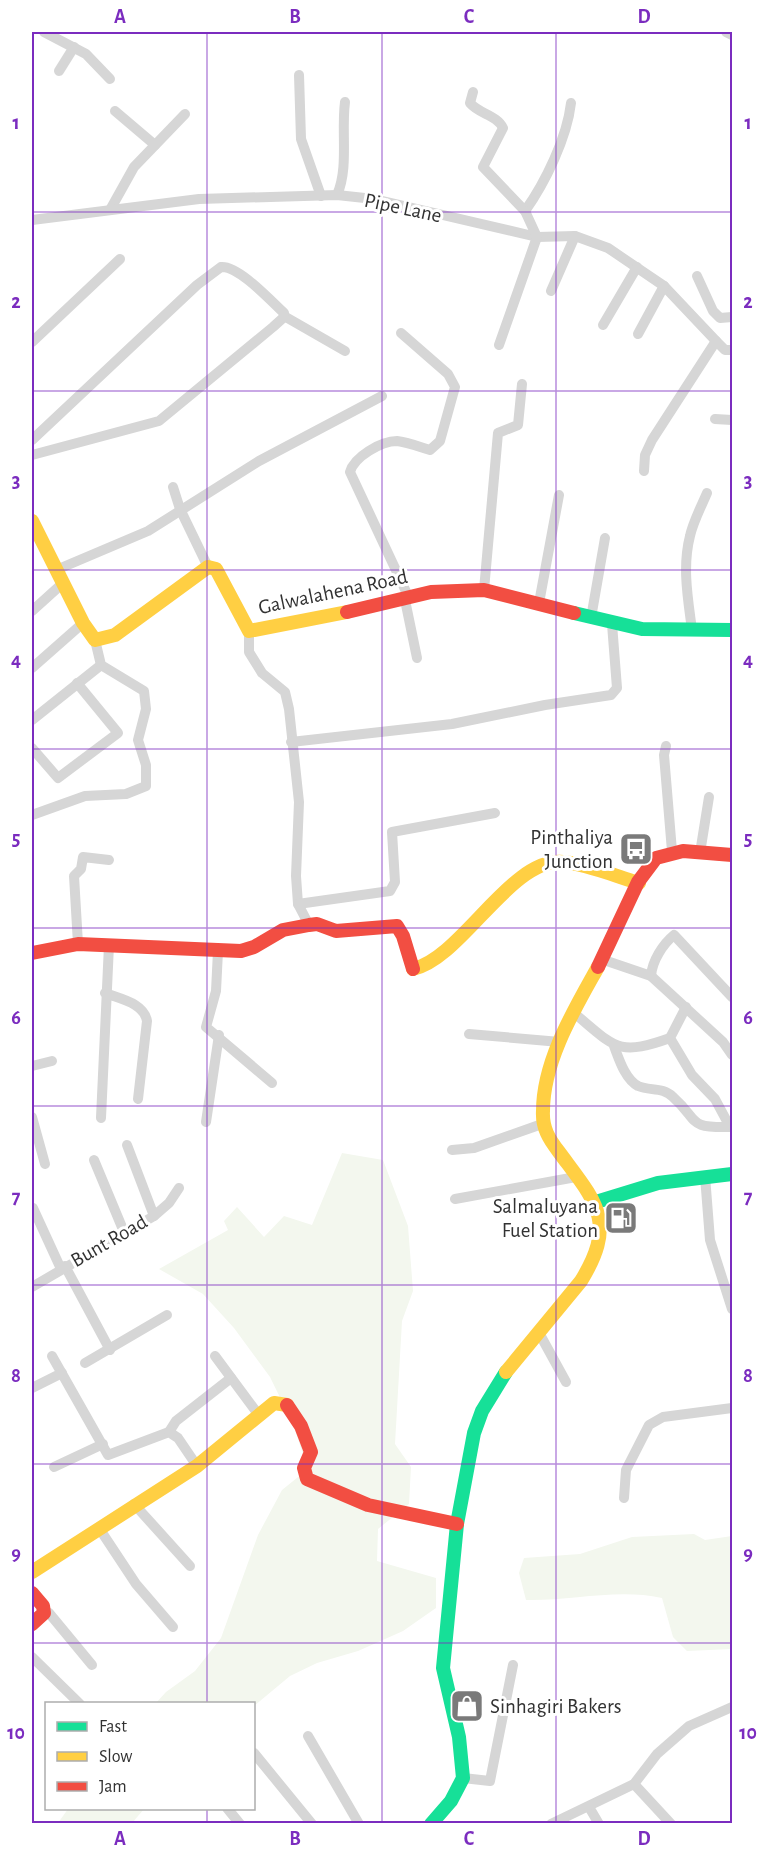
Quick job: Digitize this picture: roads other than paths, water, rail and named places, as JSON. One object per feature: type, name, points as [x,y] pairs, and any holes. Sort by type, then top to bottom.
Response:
[{"type":"street","points":[[44,32],[95,61],[110,79]]},
{"type":"street","points":[[726,32],[732,35]]},
{"type":"street","points":[[60,71],[74,47]]},
{"type":"street","points":[[299,75],[301,139],[321,196]]},
{"type":"street","points":[[473,92],[470,103],[475,109],[501,122],[503,128],[483,167],[525,211],[537,237],[499,345]]},
{"type":"street","points":[[337,195],[343,181],[342,126],[345,102]]},
{"type":"street","points":[[525,211],[549,168],[569,121],[571,103]]},
{"type":"street","points":[[114,111],[155,145]]},
{"type":"street","points":[[110,210],[134,167],[185,114]]},
{"type":"street","name":"Pipe Lane","points":[[32,220],[199,199],[337,195],[374,199],[537,237],[575,236],[608,248],[664,286],[716,341],[726,350],[732,350]]},
{"type":"street","points":[[551,291],[575,236]]},
{"type":"street","points":[[32,342],[120,259]]},
{"type":"street","points":[[32,440],[197,285],[221,267],[230,268],[261,291],[284,316],[345,351]]},
{"type":"street","points":[[603,325],[637,267]]},
{"type":"street","points":[[697,276],[713,311],[720,318],[732,318]]},
{"type":"street","points":[[638,334],[664,286]]},
{"type":"street","points":[[32,454],[159,421],[284,316]]},
{"type":"street","points":[[400,333],[448,374],[456,387],[440,441],[430,450],[397,441],[390,443],[357,459],[350,472],[407,599],[417,658]]},
{"type":"street","points":[[644,471],[645,455],[652,440],[716,341]]},
{"type":"street","points":[[484,590],[498,433],[518,425],[522,384]]},
{"type":"street","points":[[32,611],[59,577],[148,531],[180,508],[260,461],[382,396]]},
{"type":"street","points":[[715,419],[732,420]]},
{"type":"street","points":[[95,640],[103,640],[115,634],[208,567],[180,508],[173,487]]},
{"type":"street","points":[[692,630],[686,586],[686,554],[690,534],[707,493]]},
{"type":"street","points":[[539,603],[559,495]]},
{"type":"street","points":[[32,521],[83,623],[95,640],[101,665],[144,691],[146,709],[138,740],[146,765],[146,786],[126,794],[85,796],[32,814]]},
{"type":"street","points":[[591,618],[605,538]]},
{"type":"street","name":"Galwalahena Road","points":[[208,567],[216,570],[249,631],[407,599],[431,592],[484,590],[612,624],[642,629],[732,630]]},
{"type":"street","points":[[32,668],[83,623]]},
{"type":"street","points":[[291,742],[452,724],[545,705],[611,695],[618,688],[612,624]]},
{"type":"street","points":[[249,631],[249,652],[262,673],[285,692],[290,710],[291,742],[299,802],[296,876],[298,903],[309,925]]},
{"type":"street","points":[[32,720],[101,665]]},
{"type":"street","points":[[32,748],[58,778],[118,733],[77,683]]},
{"type":"street","points":[[666,746],[664,755],[672,850]]},
{"type":"street","points":[[700,853],[709,797]]},
{"type":"street","points":[[298,903],[390,891],[395,882],[392,832],[495,813]]},
{"type":"street","points":[[435,1822],[451,1801],[463,1778],[459,1737],[443,1668],[457,1524],[474,1433],[482,1411],[513,1360],[581,1281],[591,1265],[601,1232],[596,1202],[576,1177],[542,1124],[543,1103],[560,1042],[653,859],[672,850],[732,855]]},
{"type":"street","points":[[78,944],[74,876],[81,869],[83,857],[109,860]]},
{"type":"street","points":[[32,953],[78,944],[218,951],[249,950],[272,934],[309,925],[317,924],[336,931],[397,926],[403,932],[408,963],[414,969],[432,962],[512,886],[544,864],[563,862],[639,883]]},
{"type":"street","points":[[651,976],[652,969],[666,941],[674,934],[732,997]]},
{"type":"street","points":[[101,1118],[109,945]]},
{"type":"street","points":[[218,951],[216,991],[206,1027],[219,1035],[272,1083]]},
{"type":"street","points":[[601,959],[651,976],[723,1042],[732,1055]]},
{"type":"street","points":[[105,993],[140,1007],[146,1013],[138,1099]]},
{"type":"street","points":[[614,1046],[643,1047],[670,1038],[686,1007]]},
{"type":"street","points":[[574,1013],[614,1046],[629,1077],[638,1086],[661,1089],[673,1096],[693,1122],[704,1128],[731,1126],[715,1100],[692,1075],[670,1038]]},
{"type":"street","points":[[469,1034],[560,1042]]},
{"type":"street","points":[[206,1122],[219,1035]]},
{"type":"street","points":[[32,1066],[52,1061]]},
{"type":"street","points":[[32,1117],[45,1164]]},
{"type":"street","points":[[452,1150],[474,1148],[542,1124]]},
{"type":"street","points":[[127,1145],[154,1215]]},
{"type":"street","points":[[94,1160],[124,1232]]},
{"type":"street","points":[[596,1202],[658,1183],[732,1174]]},
{"type":"street","points":[[705,1176],[710,1240],[728,1285],[732,1309]]},
{"type":"street","points":[[455,1199],[576,1177]]},
{"type":"street","name":"Bunt Road","points":[[32,1287],[154,1215],[169,1203],[179,1188]]},
{"type":"street","points":[[33,1208],[110,1350]]},
{"type":"street","points":[[86,1363],[167,1315]]},
{"type":"street","points":[[538,1331],[566,1382]]},
{"type":"street","points":[[52,1356],[108,1455],[169,1432],[176,1421],[231,1378]]},
{"type":"street","points":[[215,1356],[258,1414]]},
{"type":"street","points":[[32,1388],[62,1373]]},
{"type":"street","points":[[32,1572],[134,1504],[197,1466],[274,1403],[288,1405],[301,1426],[311,1452],[304,1468],[307,1479],[368,1505],[457,1524]]},
{"type":"street","points":[[624,1498],[626,1470],[642,1442],[646,1428],[663,1417],[732,1408]]},
{"type":"street","points":[[169,1432],[178,1438],[197,1466]]},
{"type":"street","points":[[54,1467],[103,1444]]},
{"type":"street","points":[[134,1504],[190,1566]]},
{"type":"street","points":[[99,1528],[136,1584],[173,1627]]},
{"type":"street","points":[[32,1593],[43,1610],[49,1613],[92,1665]]},
{"type":"street","points":[[32,1623],[44,1613],[43,1610]]},
{"type":"street","points":[[32,1657],[78,1702]]},
{"type":"street","points":[[463,1778],[490,1781],[513,1665]]},
{"type":"street","points":[[552,1824],[634,1784],[657,1754],[688,1726],[732,1707]]},
{"type":"street","points":[[308,1736],[359,1824]]},
{"type":"street","points":[[255,1754],[312,1824]]},
{"type":"street","points":[[634,1784],[671,1824]]},
{"type":"street","points":[[589,1807],[599,1824]]},
{"type":"street","points":[[228,1810],[240,1824]]},
{"type":"place","name":"Pinthaliya Junction","points":[[636,849]]},
{"type":"place","name":"Salmaluyana Fuel Station","points":[[621,1218]]},
{"type":"place","name":"Sinhagiri Bakers","points":[[467,1706]]}]
